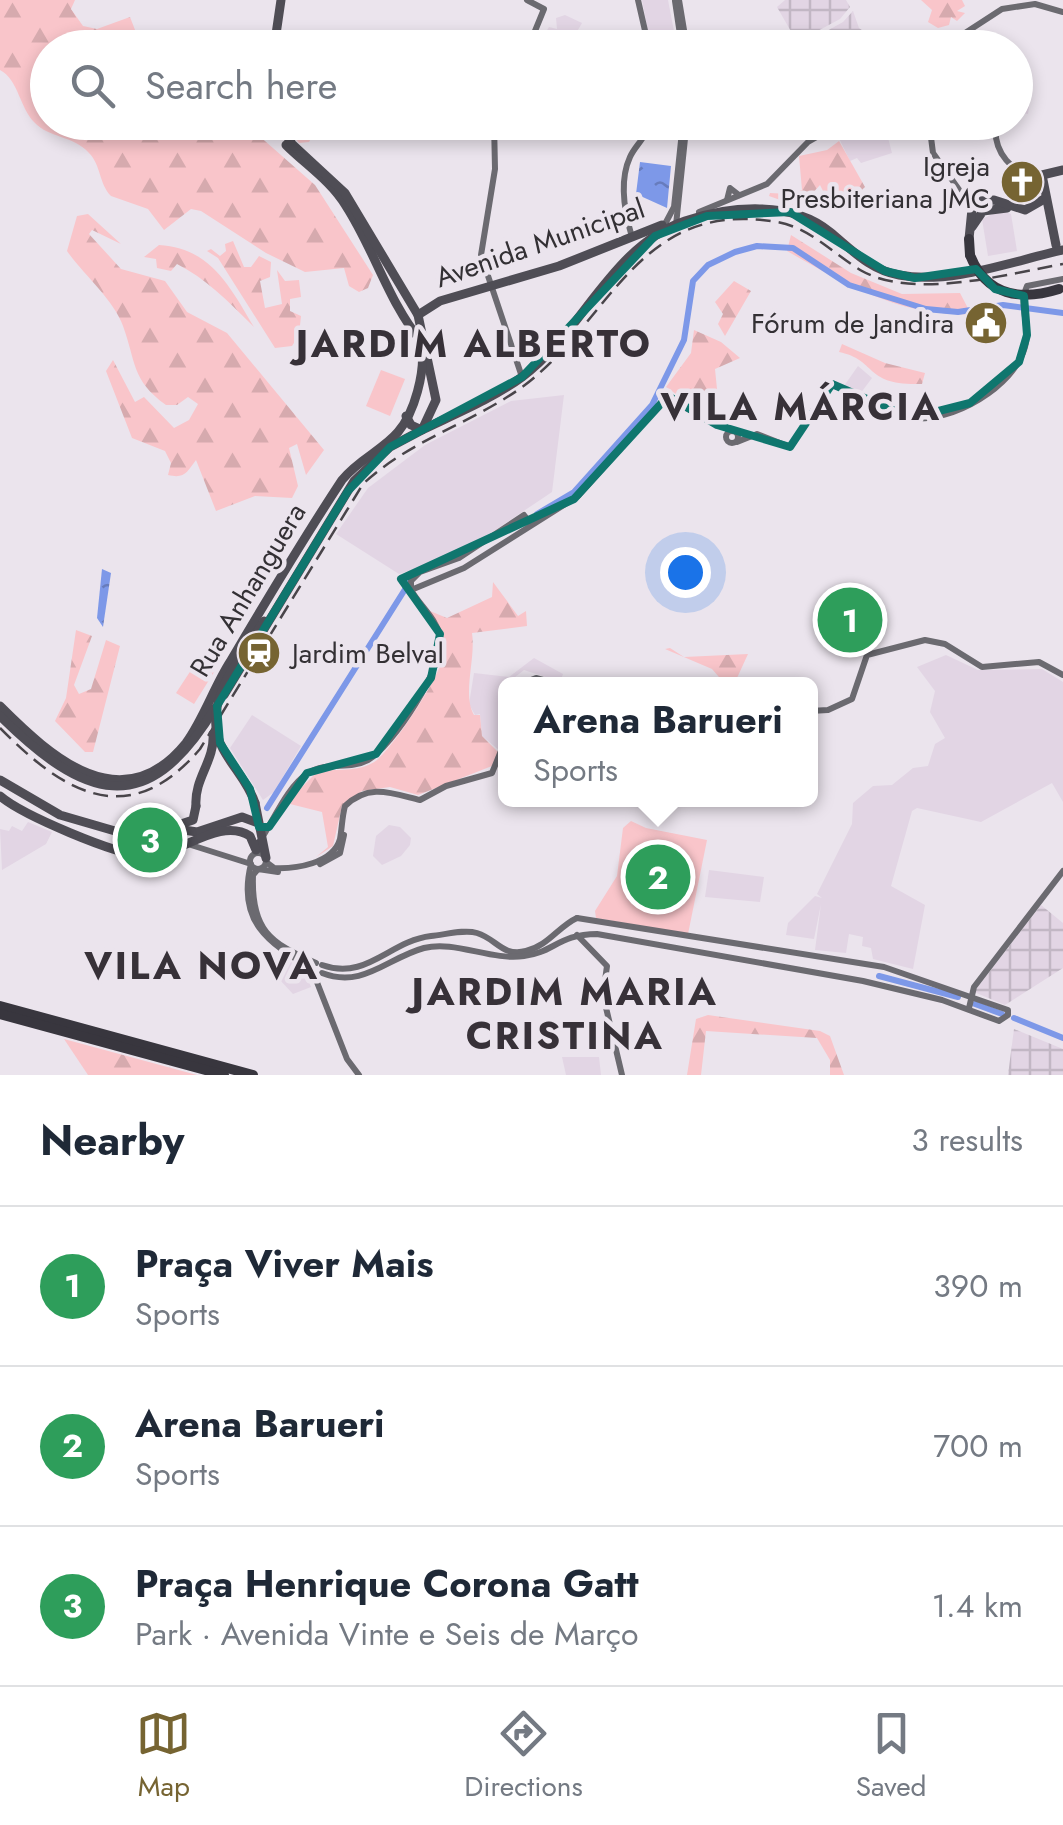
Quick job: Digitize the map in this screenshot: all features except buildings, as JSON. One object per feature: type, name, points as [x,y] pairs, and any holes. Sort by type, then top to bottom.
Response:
[{"type":"highway","points":[[969,239],[970,255],[982,278],[1006,294],[1028,296],[1062,285]]},
{"type":"highway","points":[[0,1006],[253,1075]]},
{"type":"highway","points":[[0,1014],[224,1075]]},
{"type":"main road","points":[[280,30],[284,0]]},
{"type":"main road","points":[[528,0],[539,8],[536,30]]},
{"type":"main road","points":[[638,0],[645,30]]},
{"type":"main road","points":[[677,0],[682,30]]},
{"type":"main road","points":[[970,30],[1002,9],[1035,4],[1063,12]]},
{"type":"main road","points":[[287,140],[346,205],[394,292],[402,321],[421,342]]},
{"type":"main road","points":[[495,140],[496,169],[482,255],[522,376]]},
{"type":"main road","points":[[632,238],[624,212],[628,162],[644,140]]},
{"type":"main road","points":[[662,227],[674,207],[683,140]]},
{"type":"main road","points":[[680,217],[684,140]]},
{"type":"main road","points":[[680,217],[733,202],[775,178],[811,140]]},
{"type":"main road","points":[[932,140],[933,153],[978,209]]},
{"type":"main road","points":[[995,140],[1007,161],[1022,172],[1042,175],[1063,170]]},
{"type":"main road","points":[[289,144],[345,193],[418,315],[434,387],[434,406],[422,430]]},
{"type":"main road","points":[[1042,175],[1058,246]]},
{"type":"main road","points":[[969,239],[978,209],[994,200],[1025,210],[1046,198]]},
{"type":"main road","points":[[0,716],[66,773],[92,783],[119,786],[167,769],[193,743],[360,474],[390,447],[522,376],[634,254],[662,227],[680,217],[733,202],[820,218],[874,262],[918,274],[1058,246]]},
{"type":"main road","points":[[764,206],[820,218]]},
{"type":"main road","points":[[978,209],[998,206],[1027,214],[1048,212]]},
{"type":"main road","points":[[790,212],[823,226],[868,264],[904,276],[945,275],[1058,246]]},
{"type":"main road","name":"Avenida Municipal","points":[[418,315],[440,300],[559,266],[662,227]]},
{"type":"main road","points":[[412,590],[456,572],[578,496],[666,398],[733,436],[754,435],[790,446],[832,384],[892,412],[931,418],[1000,384],[1024,350],[1024,302],[1029,284],[1062,285]]},
{"type":"main road","name":"Rua Anhanguera","points":[[0,706],[65,764],[92,777],[111,779],[143,773],[170,758],[191,735],[209,697],[345,476],[365,456],[395,436],[423,366],[418,315]]},
{"type":"main road","points":[[416,388],[426,383],[434,387]]},
{"type":"main road","points":[[406,416],[411,426],[422,430]]},
{"type":"main road","points":[[531,524],[524,515],[459,558],[415,575],[412,590],[440,634],[440,661],[379,752],[361,763],[323,766],[304,776],[262,826],[247,895],[253,923],[269,942],[317,969],[348,978],[387,967],[420,949],[526,956],[576,934],[592,934],[863,981],[970,1009],[999,1021],[1008,1015],[1008,1010],[969,994],[884,967],[577,918]]},
{"type":"main road","points":[[0,780],[60,815],[115,831],[188,823],[196,806],[196,784],[213,746],[215,697],[261,622],[306,560]]},
{"type":"main road","points":[[262,826],[254,803],[220,743],[216,710],[226,683],[286,573]]},
{"type":"main road","points":[[818,710],[834,708],[851,694],[862,661],[869,654],[925,640],[949,646],[982,668],[1038,662],[1063,675]]},
{"type":"main road","points":[[209,697],[208,709],[215,709]]},
{"type":"main road","points":[[253,864],[256,853],[274,868],[325,858],[338,844],[349,802],[375,790],[420,800],[446,786],[492,773],[498,758]]},
{"type":"main road","points":[[184,845],[200,845],[270,873],[335,858],[344,842],[347,807],[371,794],[398,793]]},
{"type":"main road","points":[[0,796],[60,828],[144,856],[235,830],[258,841],[266,860]]},
{"type":"main road","points":[[60,815],[65,821],[60,828]]},
{"type":"main road","points":[[162,826],[197,832],[242,817],[262,826]]},
{"type":"main road","points":[[160,854],[168,840],[162,826]]},
{"type":"main road","points":[[139,828],[132,846],[144,856]]},
{"type":"main road","points":[[253,864],[266,860]]},
{"type":"main road","points":[[970,1009],[969,994],[1063,871]]},
{"type":"main road","points":[[317,969],[352,970],[419,938],[454,934],[478,934],[503,951],[526,951],[560,933],[577,918]]},
{"type":"main road","points":[[576,934],[577,918]]},
{"type":"main road","points":[[588,945],[594,921]]},
{"type":"main road","points":[[454,934],[448,942],[454,950]]},
{"type":"main road","points":[[576,934],[608,968],[603,996],[622,1075]]},
{"type":"main road","points":[[668,945],[678,943],[678,935]]},
{"type":"main road","points":[[488,954],[495,946]]},
{"type":"main road","points":[[382,958],[387,967]]},
{"type":"main road","points":[[853,980],[850,970],[866,966]]},
{"type":"main road","points":[[863,981],[866,966]]},
{"type":"main road","points":[[879,985],[875,973],[884,967]]},
{"type":"main road","points":[[317,969],[314,984],[346,1058],[360,1075]]},
{"type":"highlighted area","points":[[790,212],[885,271],[915,278],[976,269],[995,289],[1024,296],[1027,335],[1019,362],[970,403],[911,418],[832,384],[790,447],[717,425],[668,396],[574,499],[401,579],[440,634],[431,678],[376,754],[307,773],[269,827],[259,827],[250,789],[220,743],[217,706],[348,491],[390,447],[522,377],[655,236],[707,216]]},
{"type":"shaded area","points":[[642,0],[668,0],[674,30],[648,30]]},
{"type":"shaded area","points":[[785,0],[846,0],[850,7],[840,19],[819,30],[790,30],[777,7]]},
{"type":"shaded area","points":[[853,11],[862,30],[829,30]]},
{"type":"shaded area","points":[[565,15],[582,23],[578,30],[547,30],[557,29],[556,18]]},
{"type":"shaded area","points":[[840,140],[889,140],[892,153],[861,163],[857,158],[850,161]]},
{"type":"shaded area","points":[[1001,210],[1011,214],[1017,251],[988,256],[982,219]]},
{"type":"shaded area","points":[[858,366],[872,378],[860,394],[844,386]]},
{"type":"shaded area","points":[[564,395],[552,492],[458,555],[399,574],[336,534],[368,488],[425,445],[511,401]]},
{"type":"shaded area","points":[[946,655],[978,670],[1042,669],[1063,682],[1063,802],[1052,783],[981,822],[917,808],[912,811],[891,886],[925,905],[913,969],[873,959],[871,948],[862,946],[863,937],[849,934],[846,953],[815,950],[821,904],[814,939],[786,935],[788,923],[815,896],[822,898],[817,894],[852,824],[853,803],[873,786],[892,785],[913,768],[928,766],[935,744],[945,738],[930,712],[935,691],[917,667]]},
{"type":"shaded area","points":[[534,658],[563,674],[545,677],[524,670],[509,677]]},
{"type":"shaded area","points":[[474,673],[509,677],[498,677],[498,749],[482,736],[480,714],[475,715],[469,704]]},
{"type":"shaded area","points":[[252,715],[301,746],[274,792],[263,800],[230,748]]},
{"type":"shaded area","points":[[28,822],[52,832],[46,844],[2,870],[0,829],[9,831],[12,826],[22,831]]},
{"type":"shaded area","points":[[389,825],[400,827],[411,838],[410,845],[401,856],[382,865],[373,856],[376,836]]},
{"type":"shaded area","points":[[709,870],[764,877],[760,902],[705,897]]},
{"type":"shaded area","points":[[1041,905],[1063,923],[1063,968],[1005,1005],[974,992]]},
{"type":"shaded area","points":[[291,962],[304,969],[311,987],[293,994],[279,979]]},
{"type":"shaded area","points":[[1014,1029],[1063,1049],[1063,1075],[1008,1075]]},
{"type":"shaded area","points":[[562,1057],[599,1057],[601,1075],[566,1075]]},
{"type":"green space","points":[[0,0],[75,0],[71,9],[83,26],[97,29],[130,17],[135,30],[30,30],[30,116],[11,80],[0,70]]},
{"type":"green space","points":[[921,0],[962,0],[965,6],[957,11],[965,13],[957,21],[951,17],[949,25],[938,28],[928,22],[932,10]]},
{"type":"green space","points":[[69,140],[264,140],[315,185],[373,275],[368,288],[359,292],[349,286],[344,268],[305,272],[266,253],[201,211],[191,209],[164,230],[148,209],[111,196],[96,163]]},
{"type":"green space","points":[[839,141],[865,187],[851,200],[831,207],[820,185],[800,207],[769,196],[802,190],[799,156],[827,150]]},
{"type":"green space","points":[[88,214],[121,244],[92,230],[89,234],[121,269],[165,281],[187,312],[227,333],[324,450],[306,475],[297,444],[289,448],[298,486],[292,498],[255,496],[216,511],[196,460],[182,475],[168,475],[171,463],[165,451],[132,438],[106,371],[113,360],[135,402],[144,397],[174,428],[189,420],[198,404],[188,397],[177,405],[166,405],[140,378],[119,316],[67,251],[77,216]]},
{"type":"green space","points":[[791,235],[851,273],[902,294],[960,293],[971,314],[921,310],[874,296],[787,251]]},
{"type":"green space","points":[[233,241],[244,267],[251,267],[259,256],[271,262],[270,277],[260,281],[265,308],[282,304],[277,270],[285,281],[299,280],[301,297],[290,299],[290,311],[301,316],[299,335],[292,346],[275,348],[218,258],[207,251],[211,249],[220,256],[226,251],[225,244]]},
{"type":"green space","points":[[159,245],[192,253],[206,262],[227,284],[254,327],[187,270],[177,264],[171,271],[157,268],[156,259],[144,257]]},
{"type":"green space","points":[[734,281],[751,291],[725,336],[718,324],[723,314],[715,302]]},
{"type":"green space","points":[[694,330],[721,342],[740,358],[715,369],[717,389],[683,399],[666,387],[691,353]]},
{"type":"green space","points":[[842,344],[885,363],[925,373],[922,384],[903,384],[880,377],[860,361],[839,352]]},
{"type":"green space","points":[[381,370],[405,379],[390,416],[366,406]]},
{"type":"green space","points":[[493,582],[518,616],[526,611],[527,626],[472,633],[469,697],[474,715],[480,715],[482,736],[498,752],[492,766],[418,795],[390,787],[362,791],[342,806],[333,846],[316,857],[328,847],[322,812],[286,803],[317,772],[363,767],[385,752],[416,710],[441,665],[443,637],[430,611],[447,618],[492,597]]},
{"type":"green space","points":[[76,630],[92,636],[74,685],[79,694],[91,689],[106,640],[120,646],[93,752],[85,752],[55,721],[66,698]]},
{"type":"green space","points":[[665,649],[684,657],[748,654],[737,677],[719,677],[712,669]]},
{"type":"green space","points":[[199,658],[216,669],[194,704],[176,693]]},
{"type":"green space","points":[[631,821],[646,828],[707,840],[688,934],[596,918],[595,911],[617,876],[623,828]]},
{"type":"green space","points":[[151,826],[161,830],[165,840],[161,850],[151,854],[141,850],[137,840],[141,830]]},
{"type":"green space","points":[[708,1015],[820,1031],[830,1036],[844,1075],[830,1075],[830,1060],[817,1038],[706,1031],[701,1075],[687,1075],[696,1019]]},
{"type":"green space","points":[[64,1039],[197,1075],[88,1075]]},
{"type":"water","points":[[640,162],[671,166],[667,208],[636,194]]},
{"type":"water","points":[[102,569],[111,573],[103,627],[97,618]]},
{"type":"waterway","points":[[537,514],[574,492],[652,405],[684,340],[693,281],[708,265],[735,252],[757,246],[793,248],[849,285],[926,309],[958,312],[1003,305],[1063,313]]},
{"type":"waterway","points":[[267,808],[409,583]]},
{"type":"waterway","points":[[879,976],[958,997]]},
{"type":"waterway","points":[[975,1004],[1002,1014]]},
{"type":"waterway","points":[[1014,1018],[1063,1038]]},
{"type":"railway","points":[[0,728],[48,770],[97,794],[122,796],[147,790],[173,775],[200,749],[363,484],[399,456],[518,390],[550,363],[629,273],[657,247],[690,229],[729,220],[789,225],[862,271],[907,284],[961,282],[1063,264]]},
{"type":"place","name":"Igreja Presbiteriana JMC","points":[[1022,182]]},
{"type":"place","name":"Fórum de Jandira","points":[[986,323]]},
{"type":"place","name":"Praça Viver Mais","points":[[850,620]]},
{"type":"place","name":"Jardim Belval","points":[[259,653]]},
{"type":"place","name":"Praça Henrique Corona Gatt","points":[[150,840]]},
{"type":"place","name":"Arena Barueri","points":[[658,877]]},
{"type":"district","name":"JARDIM ALBERTO","points":[[474,343]]},
{"type":"district","name":"VILA MÁRCIA","points":[[801,406]]},
{"type":"district","name":"VILA NOVA","points":[[202,965]]},
{"type":"district","name":"JARDIM MARIA CRISTINA","points":[[565,1013]]}]
